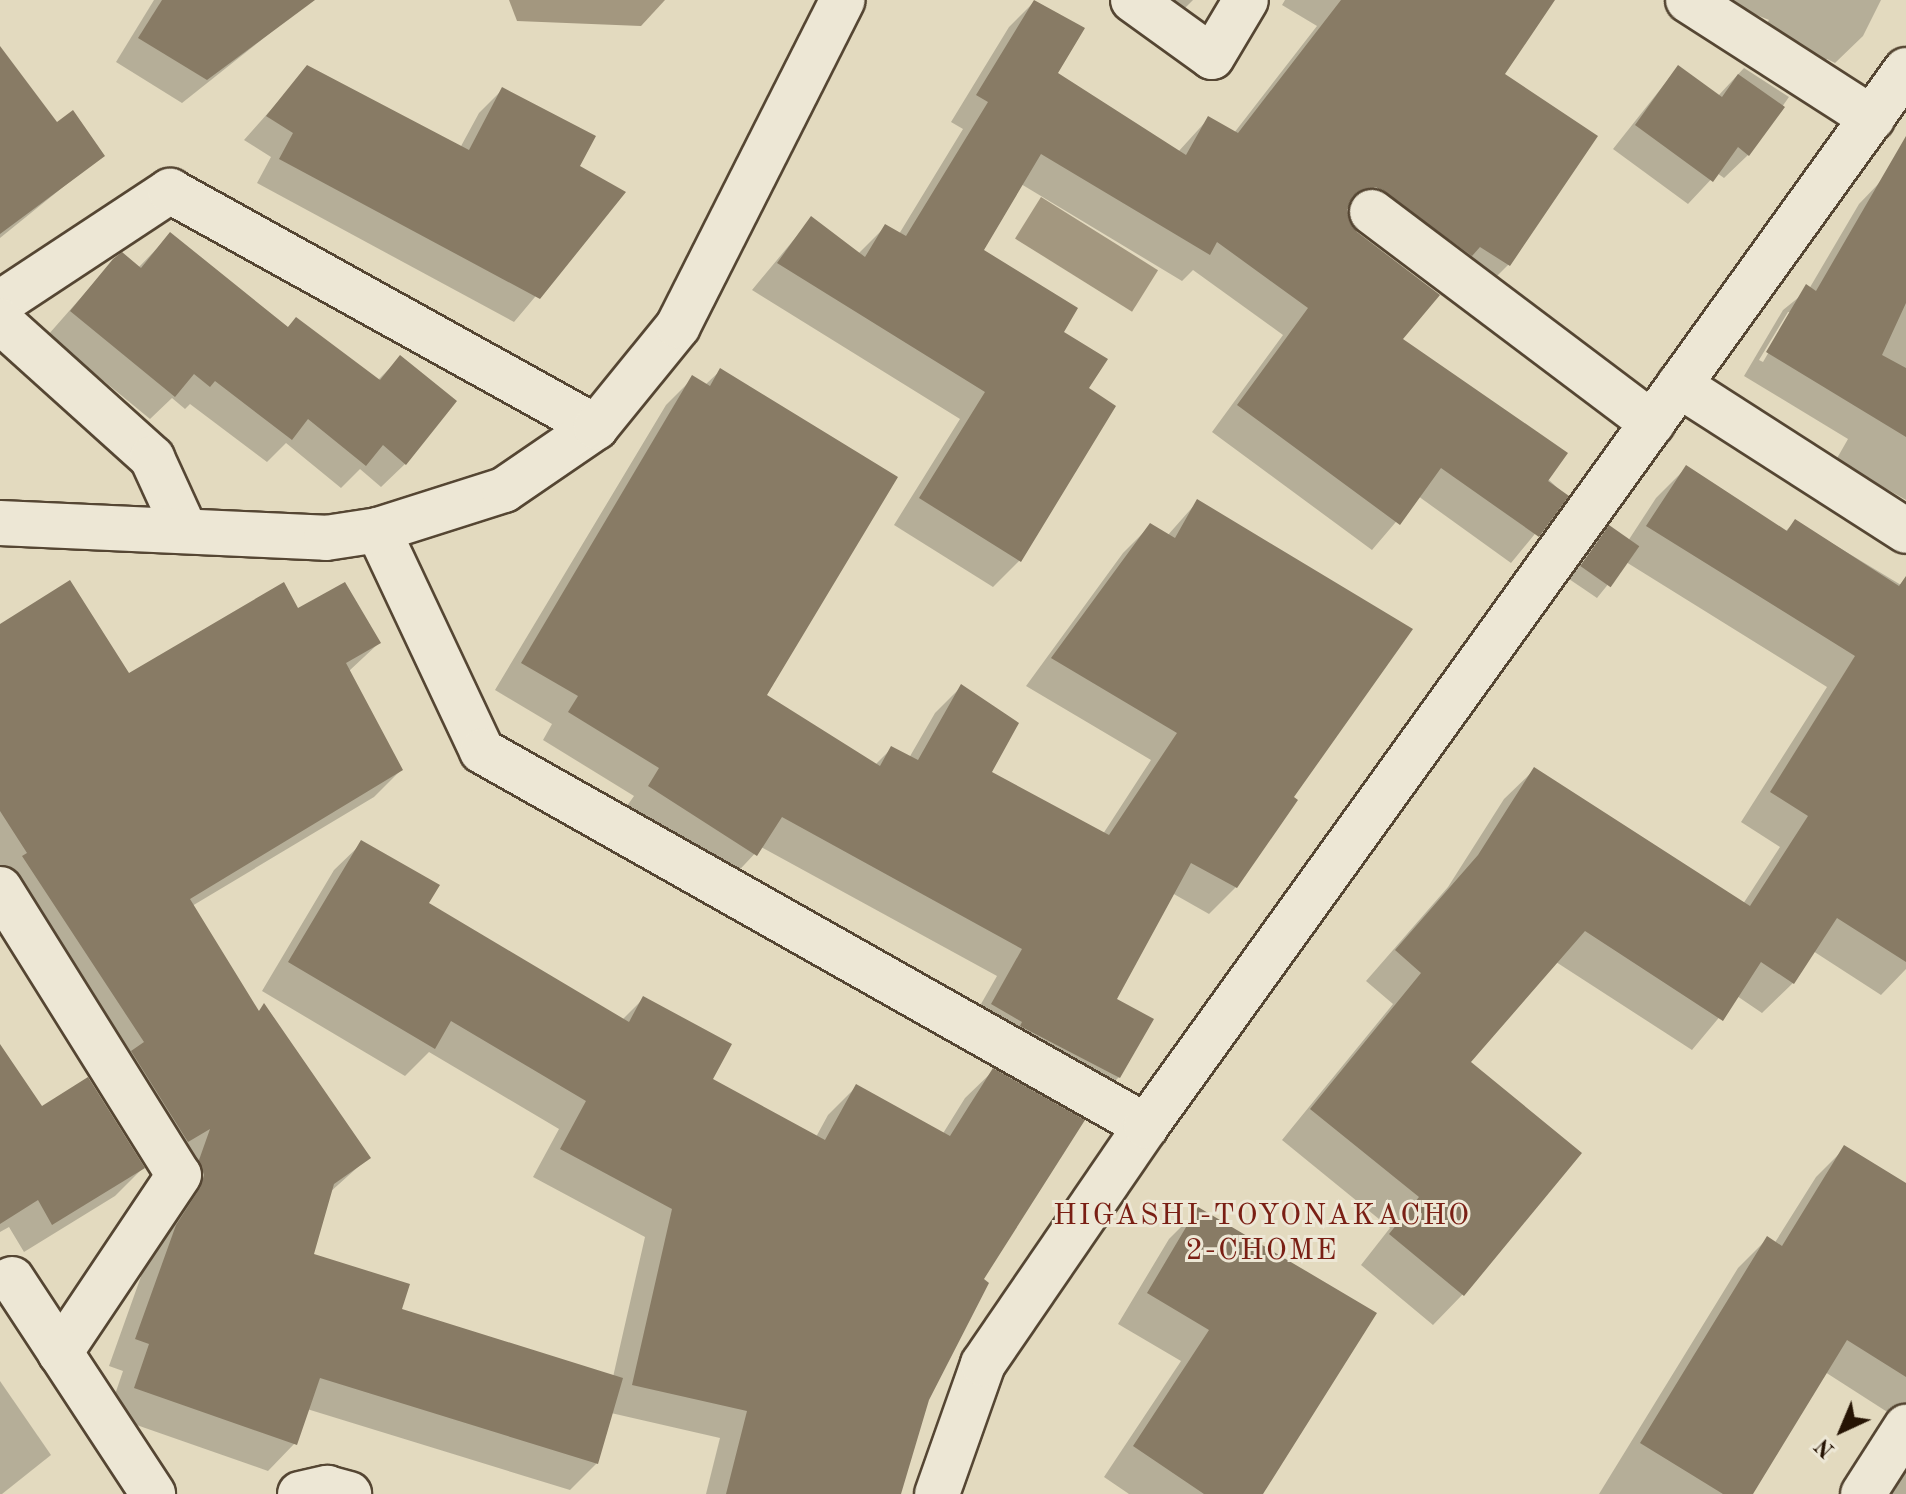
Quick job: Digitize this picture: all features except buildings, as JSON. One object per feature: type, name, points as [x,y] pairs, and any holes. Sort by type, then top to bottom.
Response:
[{"type":"street","points":[[0,523],[184,528],[326,538],[378,530],[504,490],[596,427],[678,326],[843,0]]},
{"type":"street","points":[[1133,0],[1212,57],[1246,0]]},
{"type":"street","points":[[1688,0],[1872,118]]},
{"type":"street","points":[[937,1494],[983,1364],[1146,1126],[1906,70]]},
{"type":"street","points":[[0,303],[170,191],[596,427]]},
{"type":"street","points":[[1372,212],[1652,423]]},
{"type":"street","points":[[0,321],[152,458],[184,528]]},
{"type":"street","points":[[1679,385],[1906,531]]},
{"type":"street","points":[[378,530],[482,751],[1146,1126]]},
{"type":"street","points":[[0,889],[179,1175],[60,1353]]},
{"type":"street","points":[[12,1279],[153,1494]]},
{"type":"street","points":[[1863,1494],[1906,1427]]},
{"type":"shaded area","points":[[509,0],[665,0],[641,26],[517,21]]},
{"type":"shaded area","points":[[1041,197],[1158,270],[1132,312],[1015,239]]},
{"type":"district","name":"HIGASHI-TOYONAKACHO 2-CHOME","points":[[1262,1233]]}]
